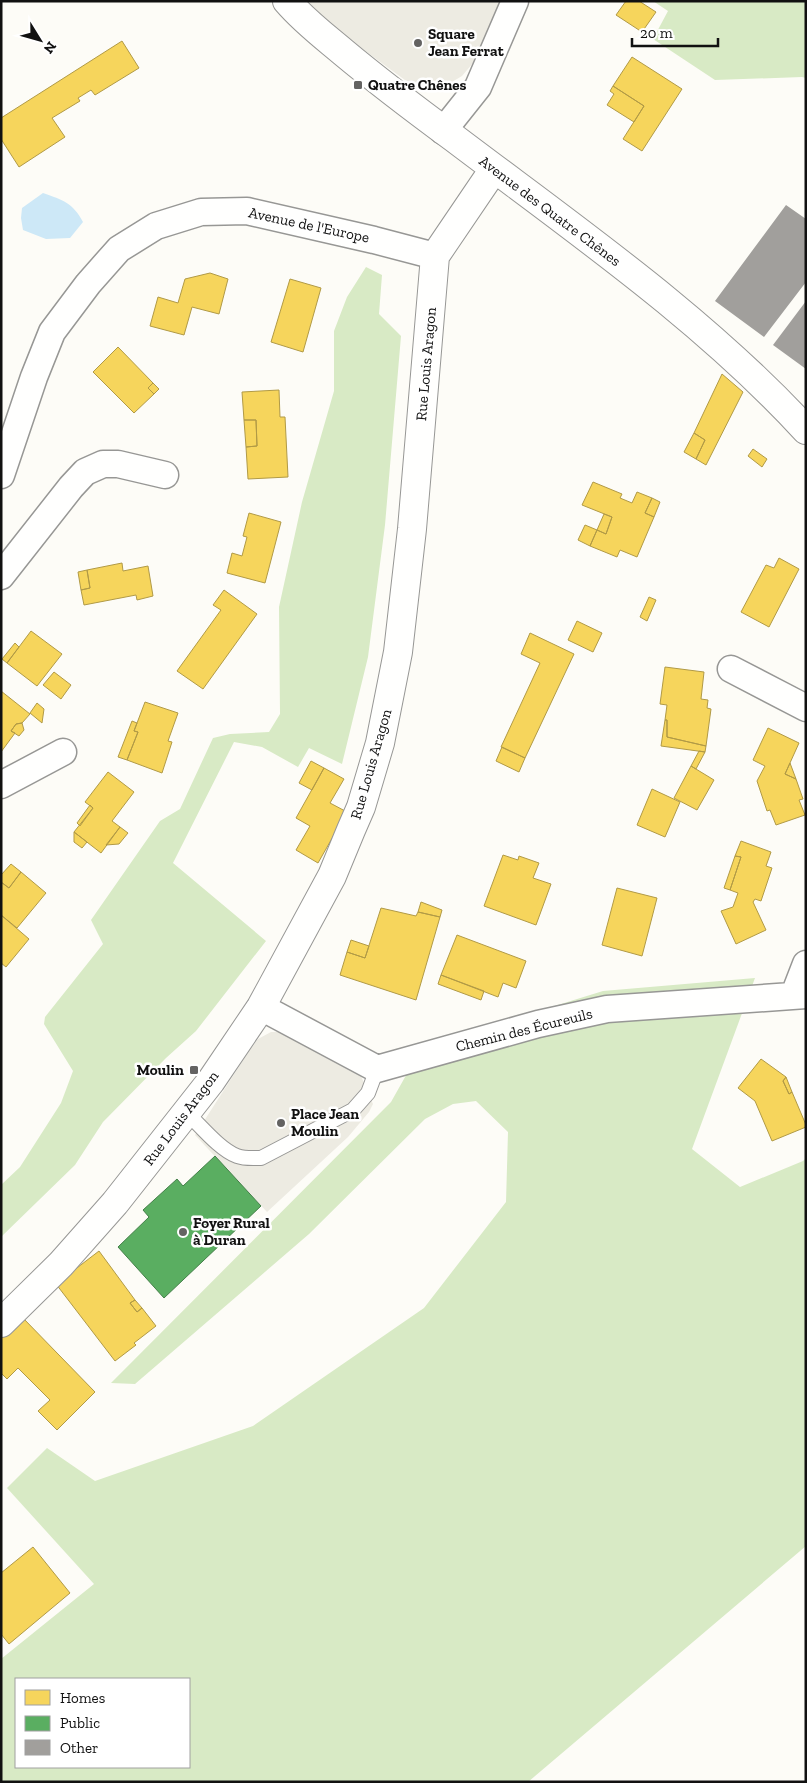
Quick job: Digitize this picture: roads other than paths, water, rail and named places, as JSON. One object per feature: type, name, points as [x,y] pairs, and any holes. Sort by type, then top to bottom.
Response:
[{"type":"street","name":"Avenue des Quatre Chênes","points":[[288,1],[300,16],[382,84],[641,280],[734,359],[806,430]]},
{"type":"street","points":[[443,130],[478,87],[515,1]]},
{"type":"street","name":"Rue Louis Aragon","points":[[1,1323],[61,1264],[115,1204],[210,1081],[261,1007],[332,876],[361,807],[380,743],[398,652],[412,529],[435,256],[494,168]]},
{"type":"street","name":"Avenue de l'Europe","points":[[1,475],[34,377],[52,332],[88,284],[119,249],[156,226],[202,212],[247,211],[435,256]]},
{"type":"street","points":[[1,576],[71,486],[86,472],[103,464],[118,464],[165,475]]},
{"type":"street","points":[[731,669],[806,708]]},
{"type":"street","points":[[1,785],[63,752]]},
{"type":"street","points":[[800,995],[806,964]]},
{"type":"street","name":"Chemin des Écureuils","points":[[377,1069],[538,1024],[606,1009],[800,995]]},
{"type":"street","points":[[261,1007],[377,1069]]},
{"type":"lane","points":[[186,1112],[236,1156],[261,1158],[353,1110],[368,1093],[377,1069]]},
{"type":"water","points":[[43,193],[67,203],[75,210],[83,222],[70,238],[46,239],[23,230],[22,208]]},
{"type":"place","name":"Square Jean Ferrat","points":[[418,43]]},
{"type":"place","name":"Quatre Chênes","points":[[358,85]]},
{"type":"place","name":"Moulin","points":[[194,1070]]},
{"type":"place","name":"Place Jean Moulin","points":[[281,1123]]},
{"type":"place","name":"Foyer Rural à Duran","points":[[183,1232]]}]
